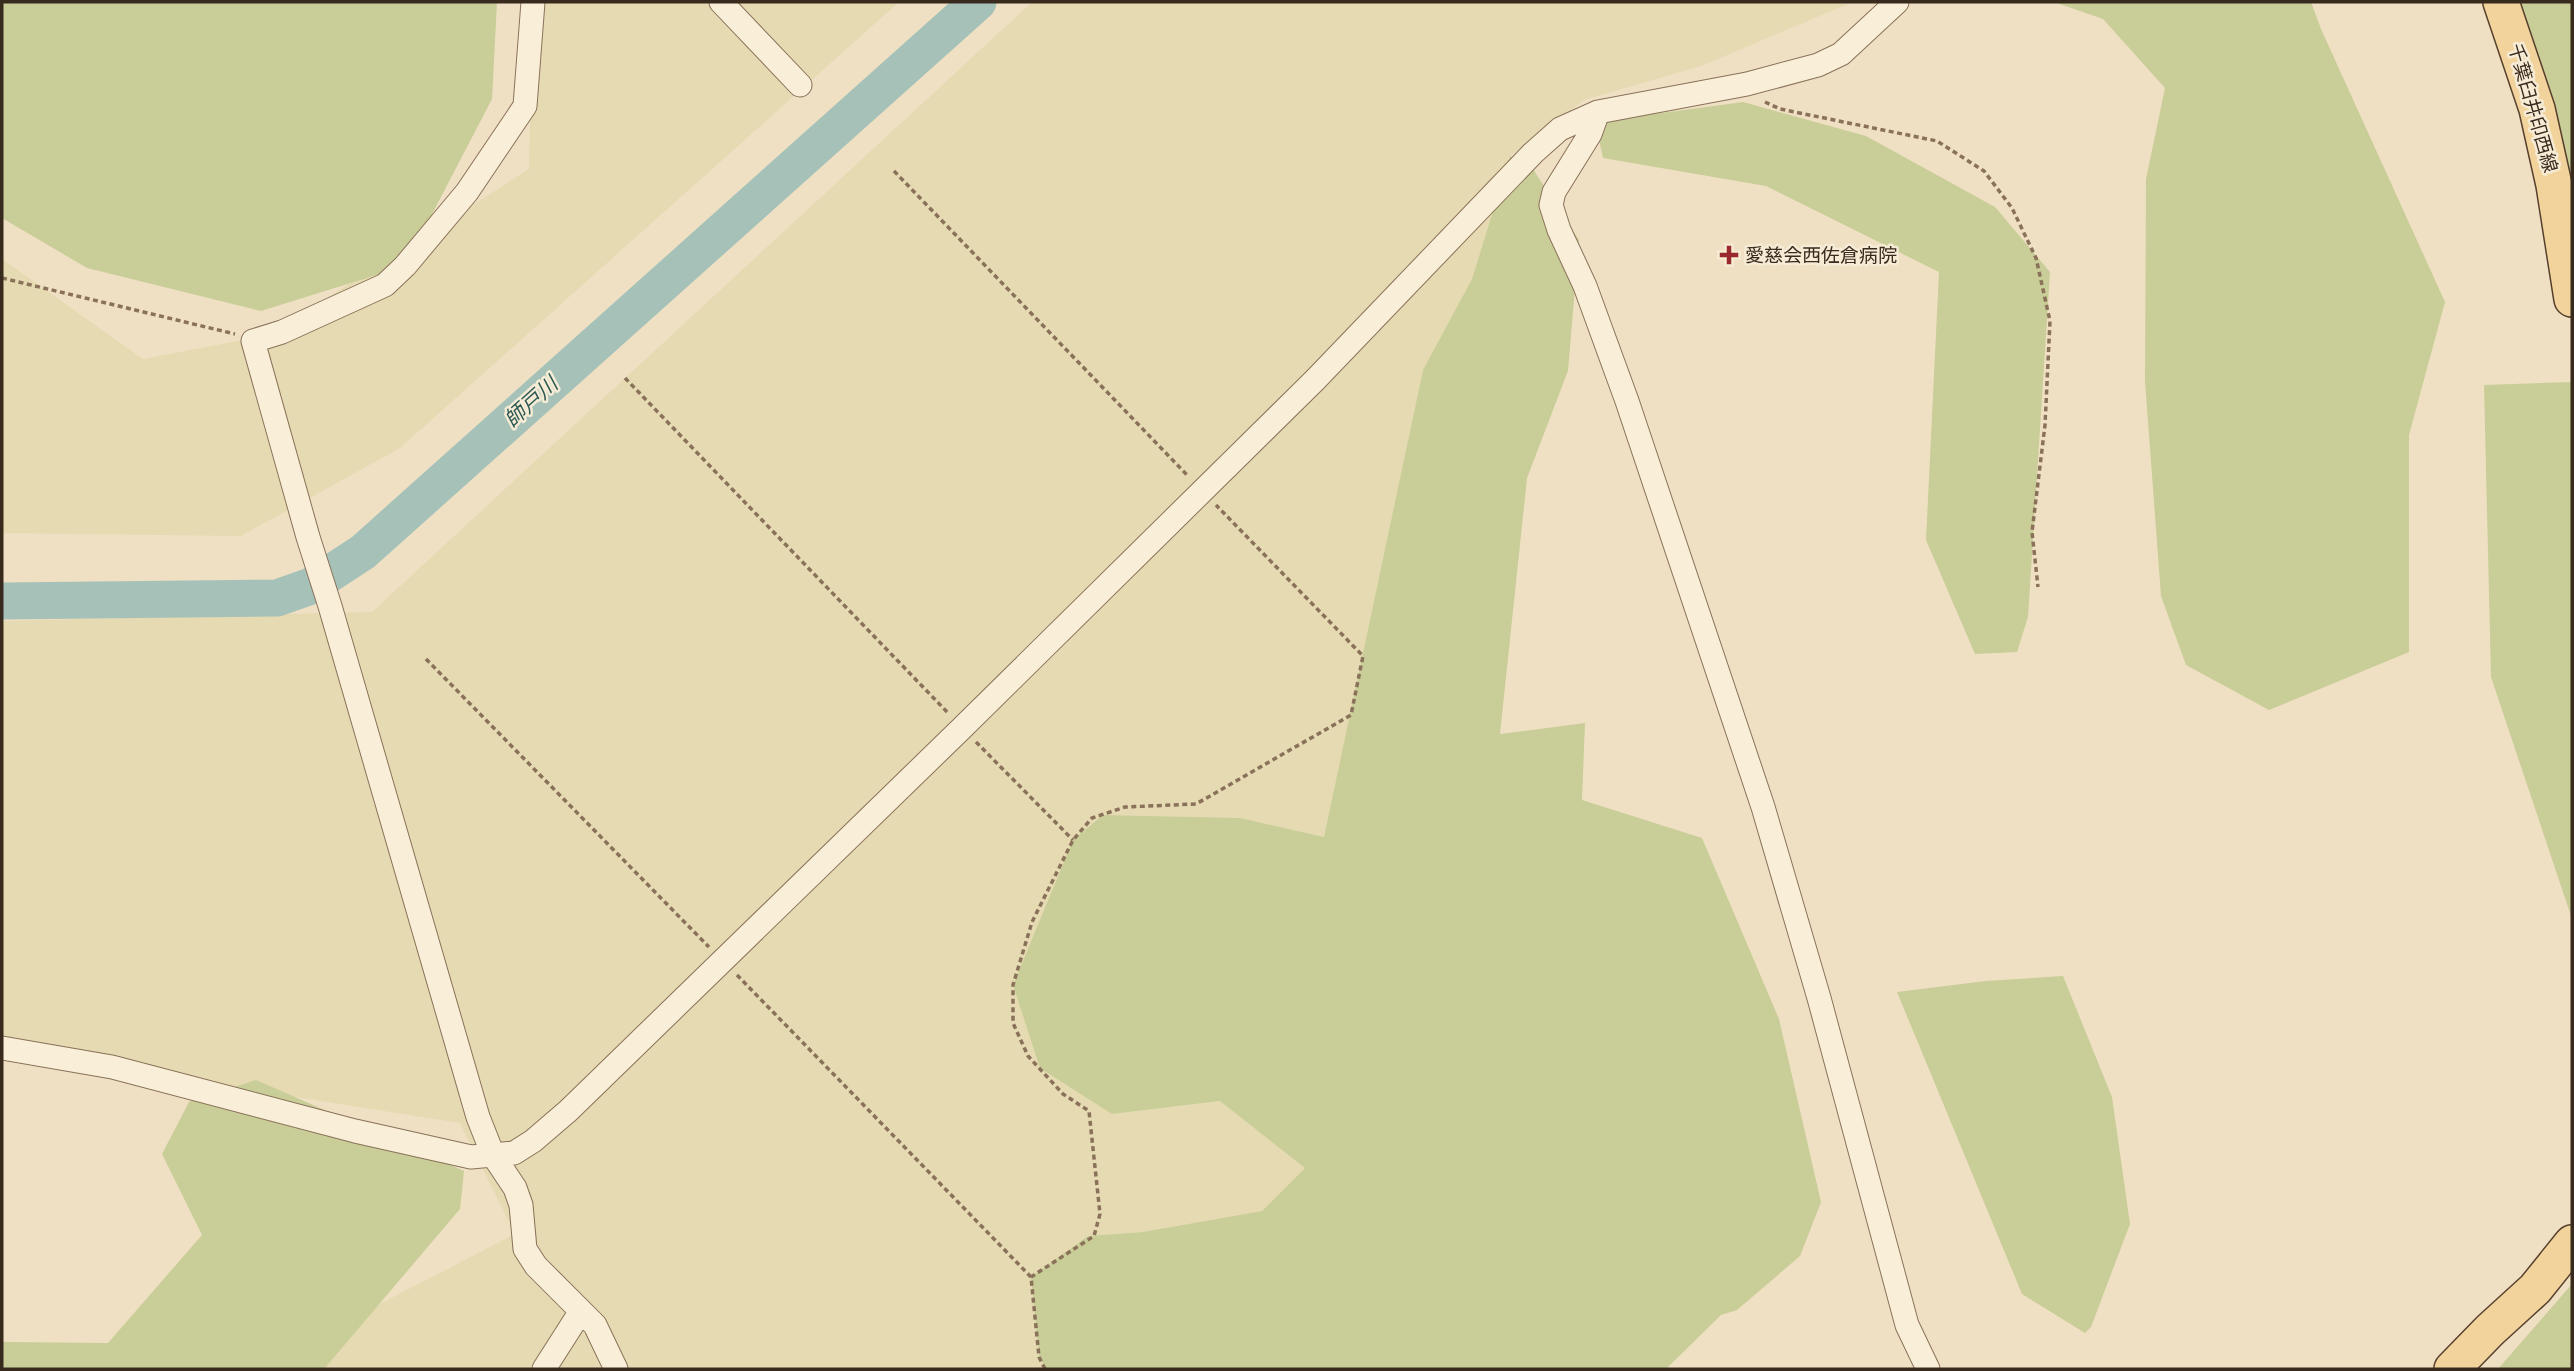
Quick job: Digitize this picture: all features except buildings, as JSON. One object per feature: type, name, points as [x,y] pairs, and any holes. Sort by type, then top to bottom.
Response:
[{"type":"main road","name":"千葉臼井印西線","points":[[2501,2],[2538,109],[2554,185],[2572,299]]},
{"type":"main road","points":[[2452,1369],[2535,1289],[2572,1244]]},
{"type":"street","points":[[533,2],[525,106],[458,202],[405,266],[385,285],[282,332],[253,341],[478,1117],[493,1155],[515,1188],[521,1205],[525,1249],[536,1266],[594,1325],[616,1369]]},
{"type":"street","points":[[721,2],[800,85]]},
{"type":"street","points":[[2,1048],[112,1067],[355,1131],[471,1157],[514,1153],[568,1111],[962,728],[1315,380],[1533,153],[1560,129],[1598,112],[1746,83],[1818,65],[1841,54],[1897,2]]},
{"type":"street","points":[[1598,112],[1590,134],[1553,192],[1551,205],[1559,230],[1585,286],[1622,388],[1763,807],[1819,998],[1908,1325],[1928,1369]]},
{"type":"street","points":[[544,1369],[581,1311]]},
{"type":"path","points":[[1746,83],[1764,102],[1780,109],[1937,141],[1983,172],[2012,208],[2036,258],[2050,321],[2045,425],[2032,532],[2038,587]]},
{"type":"path","points":[[894,171],[1363,656],[1351,715],[1196,804],[1125,807],[1092,818],[1073,840],[1032,922],[1013,985],[1013,1023],[1028,1056],[1063,1094],[1088,1111],[1100,1214],[1094,1236],[1031,1277],[1039,1357],[1045,1369]]},
{"type":"path","points":[[2,278],[234,334],[253,341]]},
{"type":"path","points":[[625,378],[1073,840]]},
{"type":"shaded area","points":[[532,2],[899,2],[400,448],[241,536],[2,533],[2,259],[143,359],[269,335],[529,169]]},
{"type":"shaded area","points":[[1032,2],[1853,2],[1701,66],[1584,100],[1510,156],[1472,279],[1423,370],[1324,837],[1240,818],[1103,815],[1073,840],[1013,985],[1112,1114],[1221,1101],[1305,1168],[1262,1211],[1143,1232],[1088,1236],[1032,1277],[1039,1357],[1046,1369],[309,1369],[366,1311],[515,1234],[460,1123],[2,1051],[2,621],[372,612]]},
{"type":"green space","points":[[2,2],[497,2],[492,99],[405,266],[261,311],[87,268],[2,218]]},
{"type":"green space","points":[[2054,2],[2311,2],[2445,302],[2409,435],[2409,652],[2269,710],[2186,665],[2161,596],[2145,381],[2146,179],[2165,88],[2103,19]]},
{"type":"green space","points":[[2515,2],[2572,2],[2572,185],[2537,66]]},
{"type":"green space","points":[[1743,102],[1866,136],[1995,207],[2050,272],[2028,617],[2017,652],[1975,654],[1926,540],[1939,272],[1766,186],[1603,158],[1595,122]]},
{"type":"green space","points":[[1510,156],[1531,166],[1579,240],[1568,371],[1527,478],[1500,734],[1585,723],[1582,800],[1702,838],[1779,1019],[1821,1202],[1800,1256],[1737,1310],[1721,1315],[1666,1369],[1046,1369],[1039,1357],[1031,1277],[1088,1236],[1143,1232],[1262,1211],[1305,1168],[1220,1101],[1112,1114],[1040,1068],[1013,985],[1073,840],[1103,815],[1240,818],[1324,837],[1423,370],[1472,279]]},
{"type":"green space","points":[[2572,382],[2572,919],[2491,677],[2484,385]]},
{"type":"green space","points":[[2063,976],[2112,1097],[2130,1224],[2091,1327],[2085,1333],[2022,1294],[1897,992],[1986,981]]},
{"type":"green space","points":[[256,1080],[464,1171],[460,1209],[324,1369],[2,1369],[2,1342],[108,1343],[202,1235],[162,1154],[189,1102]]},
{"type":"green space","points":[[2572,1284],[2572,1369],[2498,1369]]},
{"type":"waterway","name":"師戸川","points":[[2,601],[277,598],[311,586],[363,552],[978,2]]},
{"type":"place","name":"愛慈会西佐倉病院","points":[[1729,255]]}]
